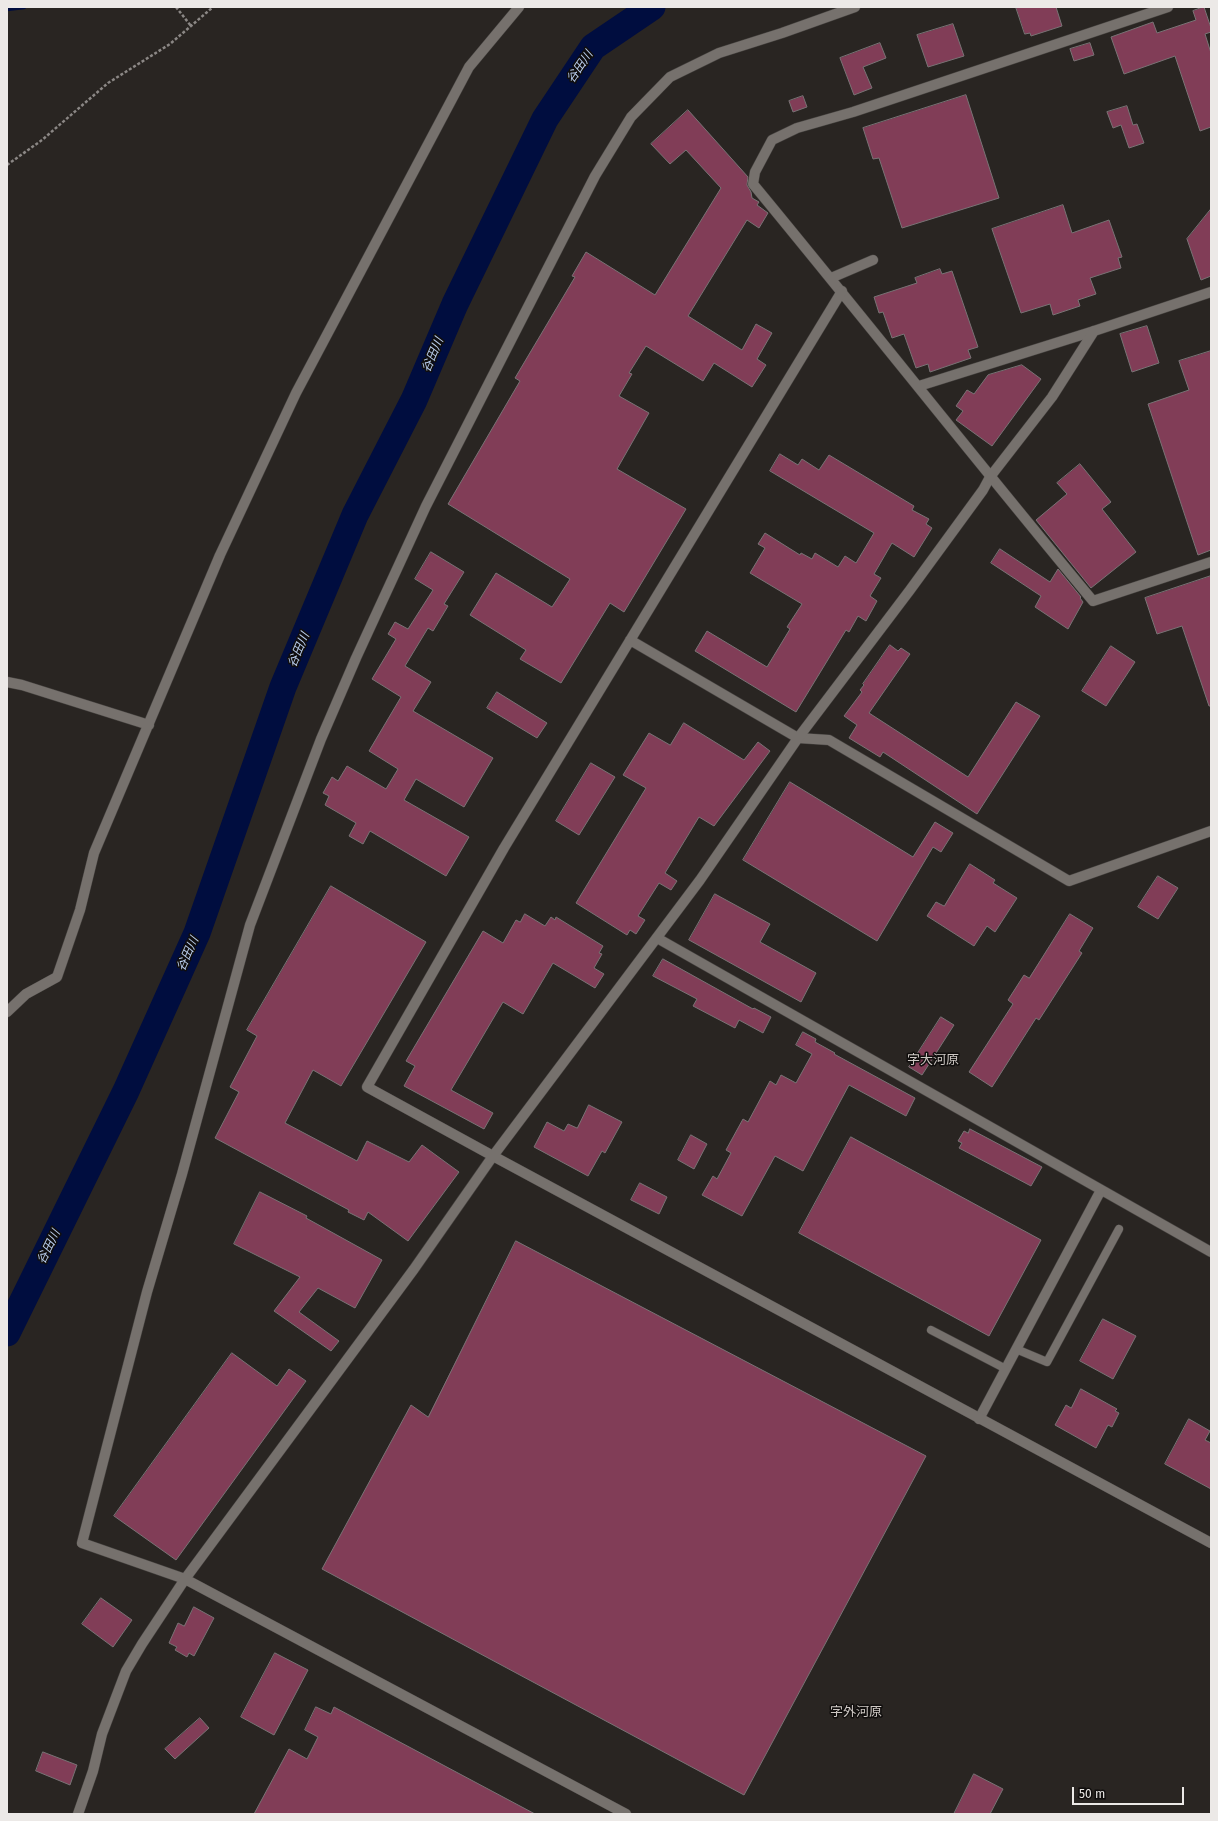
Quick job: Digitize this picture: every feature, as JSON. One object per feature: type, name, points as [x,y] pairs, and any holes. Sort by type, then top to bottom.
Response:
[{"type":"street","points":[[7,1012],[26,994],[57,977],[80,910],[94,853],[220,555],[296,393],[469,67],[519,7]]},
{"type":"street","points":[[626,1814],[185,1579],[82,1543],[143,1307],[182,1174],[250,925],[321,739],[350,671],[426,506],[595,176],[631,117],[670,77],[684,70],[719,53],[782,33],[855,7]]},
{"type":"street","points":[[1168,7],[853,112],[797,128],[772,140],[755,172],[753,184],[919,386],[990,477],[1093,601],[1211,562]]},
{"type":"street","points":[[831,278],[873,260]]},
{"type":"street","points":[[842,291],[504,848],[367,1087],[1211,1543]]},
{"type":"street","points":[[919,386],[1094,331],[1211,292]]},
{"type":"street","points":[[78,1814],[93,1771],[102,1734],[126,1671],[185,1579],[414,1269],[493,1156],[700,880],[798,738],[910,590],[983,490],[990,477],[1052,397],[1094,331]]},
{"type":"street","points":[[630,640],[798,738],[829,740],[1069,881],[1211,831]]},
{"type":"street","points":[[7,682],[22,685],[149,725]]},
{"type":"street","points":[[657,938],[1211,1252]]},
{"type":"street","points":[[979,1419],[1101,1190]]},
{"type":"lane","points":[[1016,1349],[1047,1362],[1119,1229]]},
{"type":"lane","points":[[931,1330],[1006,1369]]},
{"type":"path","points":[[176,7],[191,26]]},
{"type":"path","points":[[7,164],[42,140],[108,83],[170,44],[213,7]]},
{"type":"building","points":[[1016,7],[1056,7],[1062,26],[1031,36],[1030,33],[1025,34]]},
{"type":"building","points":[[1204,7],[1211,28],[1211,32],[1205,34],[1211,53],[1211,127],[1200,131],[1175,56],[1124,74],[1111,37],[1153,22],[1157,33],[1196,20],[1193,11]]},
{"type":"building","points":[[953,24],[964,56],[928,67],[917,35]]},
{"type":"building","points":[[880,43],[886,58],[863,67],[872,88],[854,95],[840,58]]},
{"type":"building","points":[[1090,43],[1094,55],[1074,61],[1070,49]]},
{"type":"building","points":[[966,95],[999,198],[902,228],[879,158],[873,159],[863,128]]},
{"type":"building","points":[[803,96],[807,107],[793,112],[789,101]]},
{"type":"building","points":[[1127,106],[1133,125],[1137,124],[1144,143],[1129,148],[1121,125],[1113,128],[1107,112]]},
{"type":"building","points":[[688,110],[748,177],[747,185],[751,192],[752,198],[759,202],[757,205],[768,213],[759,228],[747,220],[688,316],[742,350],[756,324],[772,333],[757,359],[766,365],[752,387],[714,363],[703,381],[646,346],[629,373],[632,374],[619,396],[649,413],[617,469],[686,509],[624,612],[610,603],[561,683],[520,659],[526,650],[470,615],[496,573],[552,607],[570,579],[448,504],[520,381],[515,378],[575,277],[572,276],[586,252],[655,295],[721,188],[686,150],[670,164],[651,144]]},
{"type":"building","points":[[1063,205],[1072,233],[1109,220],[1122,257],[1118,258],[1121,268],[1090,278],[1096,294],[1078,300],[1080,306],[1053,315],[1050,304],[1021,313],[992,229]]},
{"type":"building","points":[[1211,209],[1211,276],[1201,280],[1187,239]]},
{"type":"building","points":[[940,269],[942,274],[952,271],[978,347],[968,350],[971,358],[930,372],[928,364],[916,368],[904,334],[892,338],[883,312],[879,313],[874,297],[917,283],[915,278]]},
{"type":"building","points":[[1147,326],[1159,363],[1132,372],[1120,334]]},
{"type":"building","points":[[1211,351],[1211,550],[1198,555],[1148,404],[1189,390],[1179,361]]},
{"type":"building","points":[[1022,365],[1041,379],[992,446],[956,420],[963,411],[956,406],[967,390],[974,394],[988,375]]},
{"type":"building","points":[[780,454],[798,465],[802,459],[819,470],[829,455],[914,506],[912,510],[929,519],[926,524],[932,528],[914,557],[892,543],[874,574],[881,578],[870,596],[877,601],[866,621],[858,616],[849,632],[846,630],[796,712],[695,651],[707,631],[767,667],[790,629],[787,627],[802,604],[750,573],[765,548],[758,544],[765,533],[800,555],[801,553],[812,559],[815,553],[838,567],[845,556],[856,563],[874,533],[770,471]]},
{"type":"building","points":[[1080,464],[1111,502],[1102,509],[1136,552],[1091,588],[1036,520],[1067,494],[1057,483]]},
{"type":"building","points":[[1000,549],[1050,582],[1058,569],[1081,597],[1080,598],[1083,602],[1068,629],[1035,607],[1041,596],[991,563]]},
{"type":"building","points":[[431,552],[464,572],[444,604],[448,606],[433,631],[428,628],[405,666],[431,682],[413,711],[493,758],[464,807],[416,779],[404,800],[469,837],[446,876],[370,831],[363,844],[349,836],[356,823],[325,805],[329,796],[323,793],[332,777],[338,781],[347,766],[386,789],[398,769],[369,751],[401,697],[372,679],[396,639],[388,634],[395,622],[408,629],[433,590],[415,579]]},
{"type":"building","points":[[1211,576],[1211,706],[1209,706],[1182,626],[1157,634],[1145,598]]},
{"type":"building","points":[[890,645],[898,651],[901,648],[910,654],[869,713],[968,777],[1016,702],[1040,716],[977,814],[883,752],[880,757],[849,738],[857,725],[844,716],[862,692],[860,690],[864,685],[863,684]]},
{"type":"building","points":[[1111,646],[1135,662],[1106,706],[1082,691]]},
{"type":"building","points":[[497,692],[547,723],[537,738],[487,708]]},
{"type":"building","points":[[684,723],[744,760],[758,742],[770,751],[714,826],[699,817],[665,873],[677,881],[671,890],[659,883],[638,916],[645,920],[636,934],[630,930],[627,935],[576,903],[646,788],[623,775],[649,733],[670,745]]},
{"type":"building","points":[[591,763],[615,777],[579,835],[556,821]]},
{"type":"building","points":[[790,782],[913,857],[935,822],[953,833],[941,852],[933,847],[877,941],[743,860]]},
{"type":"building","points":[[970,864],[995,880],[993,883],[1017,898],[995,932],[987,926],[974,946],[927,916],[936,902],[944,906]]},
{"type":"building","points":[[1158,876],[1178,888],[1158,919],[1138,907]]},
{"type":"building","points":[[331,886],[426,942],[341,1086],[313,1070],[285,1123],[357,1161],[367,1141],[409,1162],[422,1145],[459,1172],[408,1241],[368,1212],[364,1220],[348,1212],[349,1210],[215,1138],[239,1092],[230,1087],[257,1036],[247,1030]]},
{"type":"building","points":[[715,894],[770,924],[760,942],[816,973],[801,1002],[689,940]]},
{"type":"building","points":[[525,914],[545,926],[551,917],[555,920],[556,917],[603,946],[599,953],[602,954],[594,968],[604,974],[595,988],[553,963],[523,1014],[503,1002],[451,1090],[493,1113],[484,1129],[404,1086],[415,1066],[406,1061],[483,931],[503,943],[516,920],[520,922]]},
{"type":"building","points":[[1070,914],[1093,928],[1079,951],[1082,953],[1039,1020],[1036,1018],[992,1087],[969,1072],[1013,1004],[1008,1000],[1024,975],[1029,978]]},
{"type":"building","points":[[663,959],[753,1009],[754,1008],[771,1017],[763,1033],[739,1020],[735,1028],[693,1006],[697,999],[653,976]]},
{"type":"building","points":[[941,1017],[954,1025],[922,1075],[909,1067]]},
{"type":"building","points":[[803,1032],[816,1039],[815,1042],[835,1053],[834,1054],[915,1098],[906,1116],[849,1085],[803,1171],[775,1156],[742,1216],[702,1195],[713,1176],[717,1179],[731,1153],[726,1150],[743,1119],[748,1122],[770,1081],[776,1085],[781,1075],[796,1083],[812,1054],[796,1045]]},
{"type":"building","points":[[589,1105],[622,1122],[605,1153],[602,1151],[588,1176],[534,1147],[547,1122],[564,1131],[568,1124],[577,1128]]},
{"type":"building","points":[[970,1129],[1042,1167],[1031,1186],[959,1148],[962,1143],[958,1141],[964,1131],[968,1133]]},
{"type":"building","points":[[691,1135],[707,1144],[694,1169],[678,1160]]},
{"type":"building","points":[[851,1137],[1041,1240],[989,1336],[799,1233]]},
{"type":"building","points":[[640,1183],[667,1197],[659,1214],[631,1200]]},
{"type":"building","points":[[260,1192],[307,1216],[306,1218],[382,1260],[355,1308],[318,1288],[299,1312],[339,1341],[331,1351],[274,1311],[300,1277],[234,1244]]},
{"type":"building","points":[[516,1241],[926,1456],[744,1795],[322,1569],[411,1405],[428,1417]]},
{"type":"building","points":[[1103,1319],[1136,1336],[1113,1379],[1080,1361]]},
{"type":"building","points":[[232,1353],[277,1386],[289,1369],[306,1381],[176,1560],[114,1516]]},
{"type":"building","points":[[1081,1389],[1117,1409],[1115,1411],[1119,1413],[1112,1427],[1108,1425],[1096,1448],[1055,1425],[1066,1405],[1071,1408]]},
{"type":"building","points":[[1189,1419],[1210,1431],[1205,1440],[1211,1443],[1211,1489],[1165,1464]]},
{"type":"building","points":[[101,1598],[132,1620],[113,1647],[82,1624]]},
{"type":"building","points":[[194,1607],[214,1618],[194,1656],[189,1653],[187,1657],[175,1650],[177,1647],[169,1643],[178,1623],[184,1626]]},
{"type":"building","points":[[275,1653],[308,1670],[274,1735],[241,1717]]},
{"type":"building","points":[[316,1707],[331,1714],[334,1707],[535,1814],[254,1814],[289,1749],[307,1759],[318,1737],[305,1730]]},
{"type":"building","points":[[200,1718],[209,1728],[175,1759],[165,1749]]},
{"type":"building","points":[[43,1752],[77,1765],[70,1785],[36,1771]]},
{"type":"building","points":[[974,1774],[1003,1789],[990,1814],[954,1814]]},
{"type":"waterway","points":[[7,9],[24,7]]},
{"type":"waterway","name":"谷田川","points":[[7,1333],[126,1091],[197,933],[283,687],[355,515],[414,400],[455,304],[545,119],[593,47],[652,7]]},
{"type":"district","name":"字大河原","points":[[933,1060]]},
{"type":"district","name":"字外河原","points":[[856,1712]]}]
